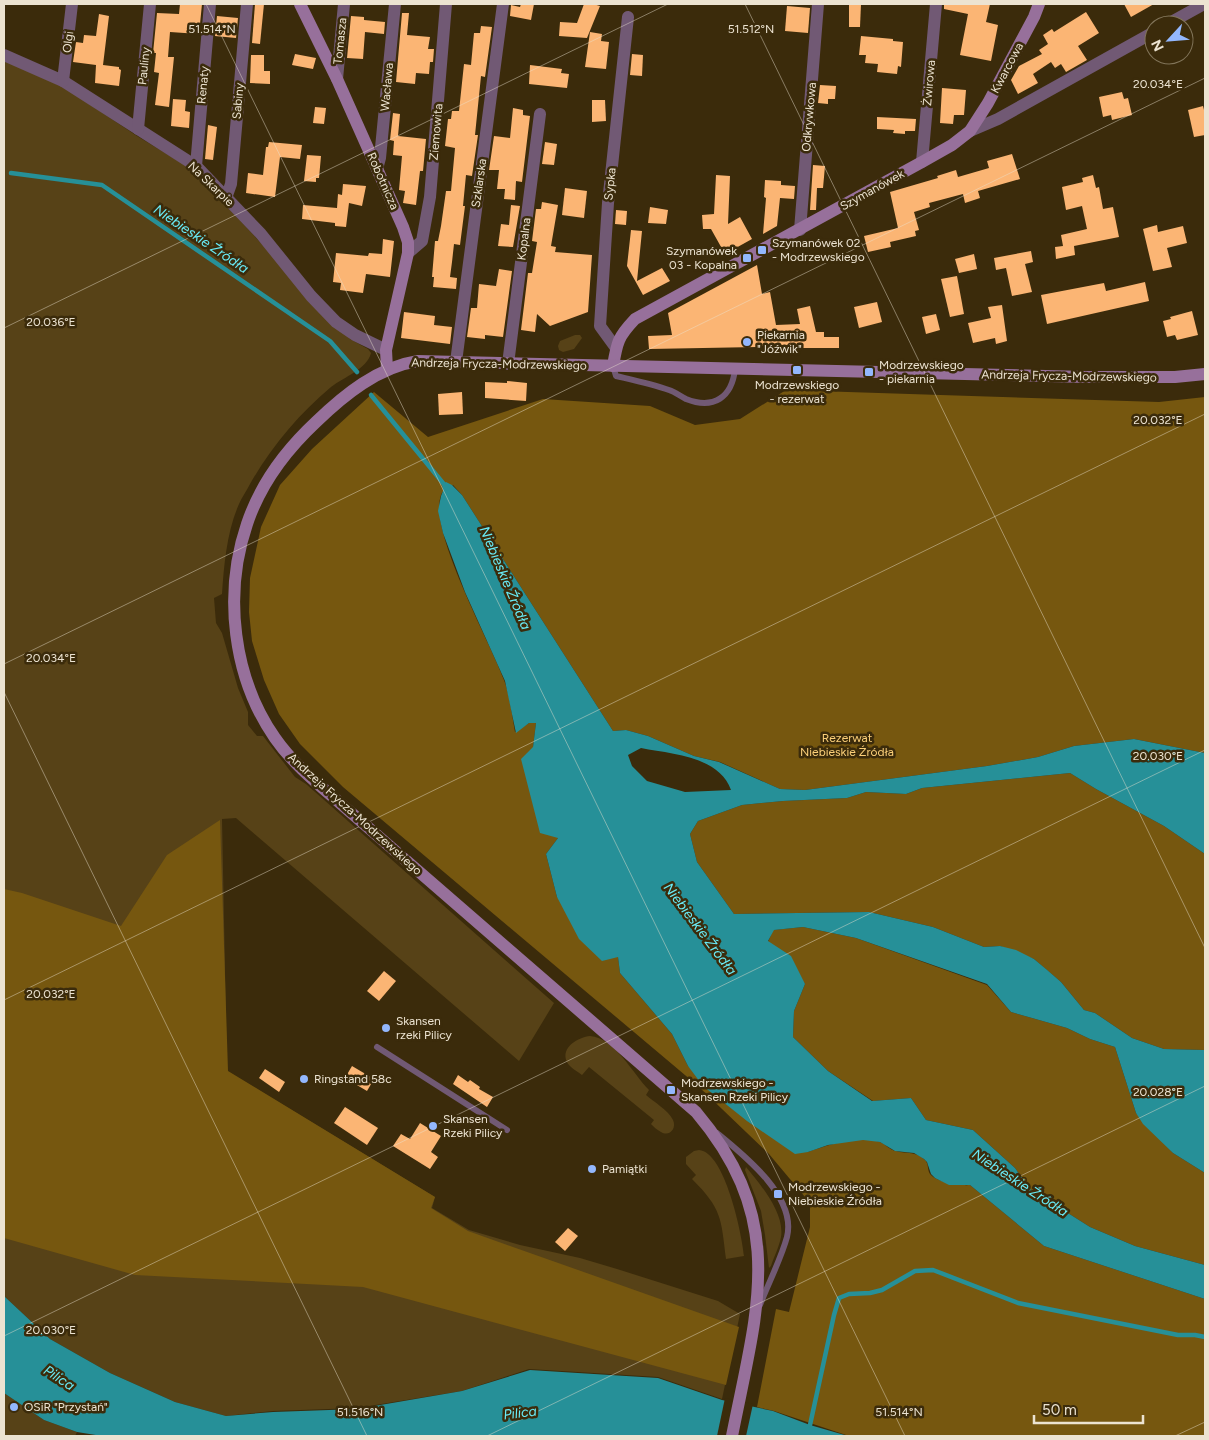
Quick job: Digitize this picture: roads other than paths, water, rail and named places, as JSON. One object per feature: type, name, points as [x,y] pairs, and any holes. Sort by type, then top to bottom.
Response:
[{"type":"street","name":"Olgi","points":[[63,81],[72,4]]},
{"type":"street","name":"Pauliny","points":[[138,129],[150,4]]},
{"type":"street","name":"Renaty","points":[[196,166],[210,4]]},
{"type":"street","name":"Sabiny","points":[[226,198],[231,184],[247,4]]},
{"type":"street","name":"Robotnicza","points":[[300,4],[337,79],[408,242],[408,253],[386,350],[387,369]]},
{"type":"street","name":"Tomasza","points":[[337,79],[344,4]]},
{"type":"street","name":"Wacława","points":[[377,169],[380,158],[395,4]]},
{"type":"street","name":"Ziemowita","points":[[408,253],[422,241],[430,197],[446,4]]},
{"type":"street","name":"Szklarska","points":[[456,362],[502,4]]},
{"type":"street","name":"Odkrywkowa","points":[[800,230],[818,4]]},
{"type":"street","name":"Żwirowa","points":[[922,162],[936,4]]},
{"type":"street","name":"Kwarcowa","points":[[970,131],[988,103],[1034,17],[1039,4]]},
{"type":"street","points":[[1184,15],[1204,4]]},
{"type":"street","name":"Sypka","points":[[616,348],[600,326],[608,203],[628,17]]},
{"type":"street","name":"Szymanówek","points":[[614,366],[616,348],[621,334],[635,319],[922,162],[970,131],[998,119],[1144,38]]},
{"type":"street","name":"Na Skarpie","points":[[4,55],[63,81],[196,166],[261,234],[305,289],[336,322],[355,335],[386,350]]},
{"type":"street","name":"Kopalna","points":[[508,364],[540,114]]},
{"type":"street","name":"Andrzeja Frycza-Modrzewskiego","points":[[732,1436],[756,1316],[759,1259],[751,1212],[744,1188],[728,1156],[705,1123],[683,1101],[309,776],[286,753],[256,704],[243,665],[236,630],[236,575],[238,557],[247,524],[269,478],[299,438],[338,402],[387,369],[403,363],[418,361],[1096,377],[1174,377],[1205,374]]},
{"type":"lane","points":[[614,366],[616,376],[670,390],[686,399],[706,403],[722,398],[730,389],[735,369]]},
{"type":"lane","points":[[378,1047],[507,1130]]},
{"type":"lane","points":[[705,1123],[753,1164],[778,1194],[787,1219],[787,1237],[756,1316]]},
{"type":"water","points":[[446,482],[452,485],[462,495],[613,731],[626,730],[648,736],[694,756],[719,762],[780,789],[805,790],[987,766],[1038,757],[1074,746],[1134,739],[1205,753],[1205,854],[1164,826],[1070,773],[922,788],[906,794],[866,792],[847,798],[742,805],[698,821],[690,834],[697,862],[734,914],[869,912],[933,927],[984,947],[1000,946],[1016,950],[1034,959],[1061,982],[1084,1010],[1095,1013],[1132,1038],[1164,1049],[1205,1050],[1205,1173],[1173,1153],[1143,1124],[1136,1113],[1115,1047],[1090,1039],[1067,1028],[1011,1012],[987,984],[856,938],[803,927],[774,930],[768,941],[791,956],[805,984],[794,1011],[793,1037],[828,1071],[872,1101],[911,1098],[926,1120],[973,1130],[1015,1168],[1030,1189],[1090,1227],[1135,1246],[1205,1265],[1205,1299],[1044,1246],[970,1185],[949,1185],[935,1178],[931,1174],[927,1162],[914,1153],[895,1151],[880,1142],[863,1140],[828,1145],[795,1154],[747,1121],[703,1086],[688,1066],[672,1034],[620,973],[618,957],[602,961],[579,939],[557,897],[546,854],[558,838],[540,833],[521,759],[533,747],[536,723],[529,723],[516,733],[505,681],[465,592],[443,533],[438,511],[443,491],[442,485]],"holes":[[[641,748],[693,758],[705,763],[725,779],[731,790],[685,792],[647,781],[632,766],[628,755]]]},
{"type":"water","name":"Pilica","points":[[4,1296],[50,1339],[110,1373],[175,1402],[226,1416],[357,1409],[462,1391],[530,1370],[658,1378],[722,1400],[773,1411],[810,1425],[848,1436],[102,1436],[77,1432],[44,1420],[4,1393]]},
{"type":"waterway","name":"Niebieskie Źródła","points":[[11,173],[102,185],[330,341],[357,372]]},
{"type":"waterway","name":"Niebieskie Źródła","points":[[371,395],[447,488]]},
{"type":"waterway","points":[[810,1425],[839,1298],[849,1294],[870,1293],[882,1290],[915,1271],[933,1270],[1018,1303],[1178,1335],[1205,1337]]},
{"type":"place","name":"Szymanówek 02 - Modrzewskiego","points":[[762,250]]},
{"type":"place","name":"Szymanówek 03 - Kopalna","points":[[747,258]]},
{"type":"place","name":"Piekarnia \"Jóźwik\"","points":[[747,342]]},
{"type":"place","name":"Modrzewskiego - rezerwat","points":[[797,370]]},
{"type":"place","name":"Modrzewskiego - piekarnia","points":[[869,372]]},
{"type":"place","name":"Skansen rzeki Pilicy","points":[[386,1028]]},
{"type":"place","name":"Ringstand 58c","points":[[304,1079]]},
{"type":"place","name":"Modrzewskiego - Skansen Rzeki Pilicy","points":[[671,1090]]},
{"type":"place","name":"Skansen Rzeki Pilicy","points":[[433,1126]]},
{"type":"place","name":"Pamiątki","points":[[592,1169]]},
{"type":"place","name":"Modrzewskiego - Niebieskie Źródła","points":[[778,1194]]},
{"type":"place","name":"OSiR \"Przystań\"","points":[[14,1407]]},
{"type":"park label","name":"Rezerwat Niebieskie Źródła","points":[[847,745]]}]
